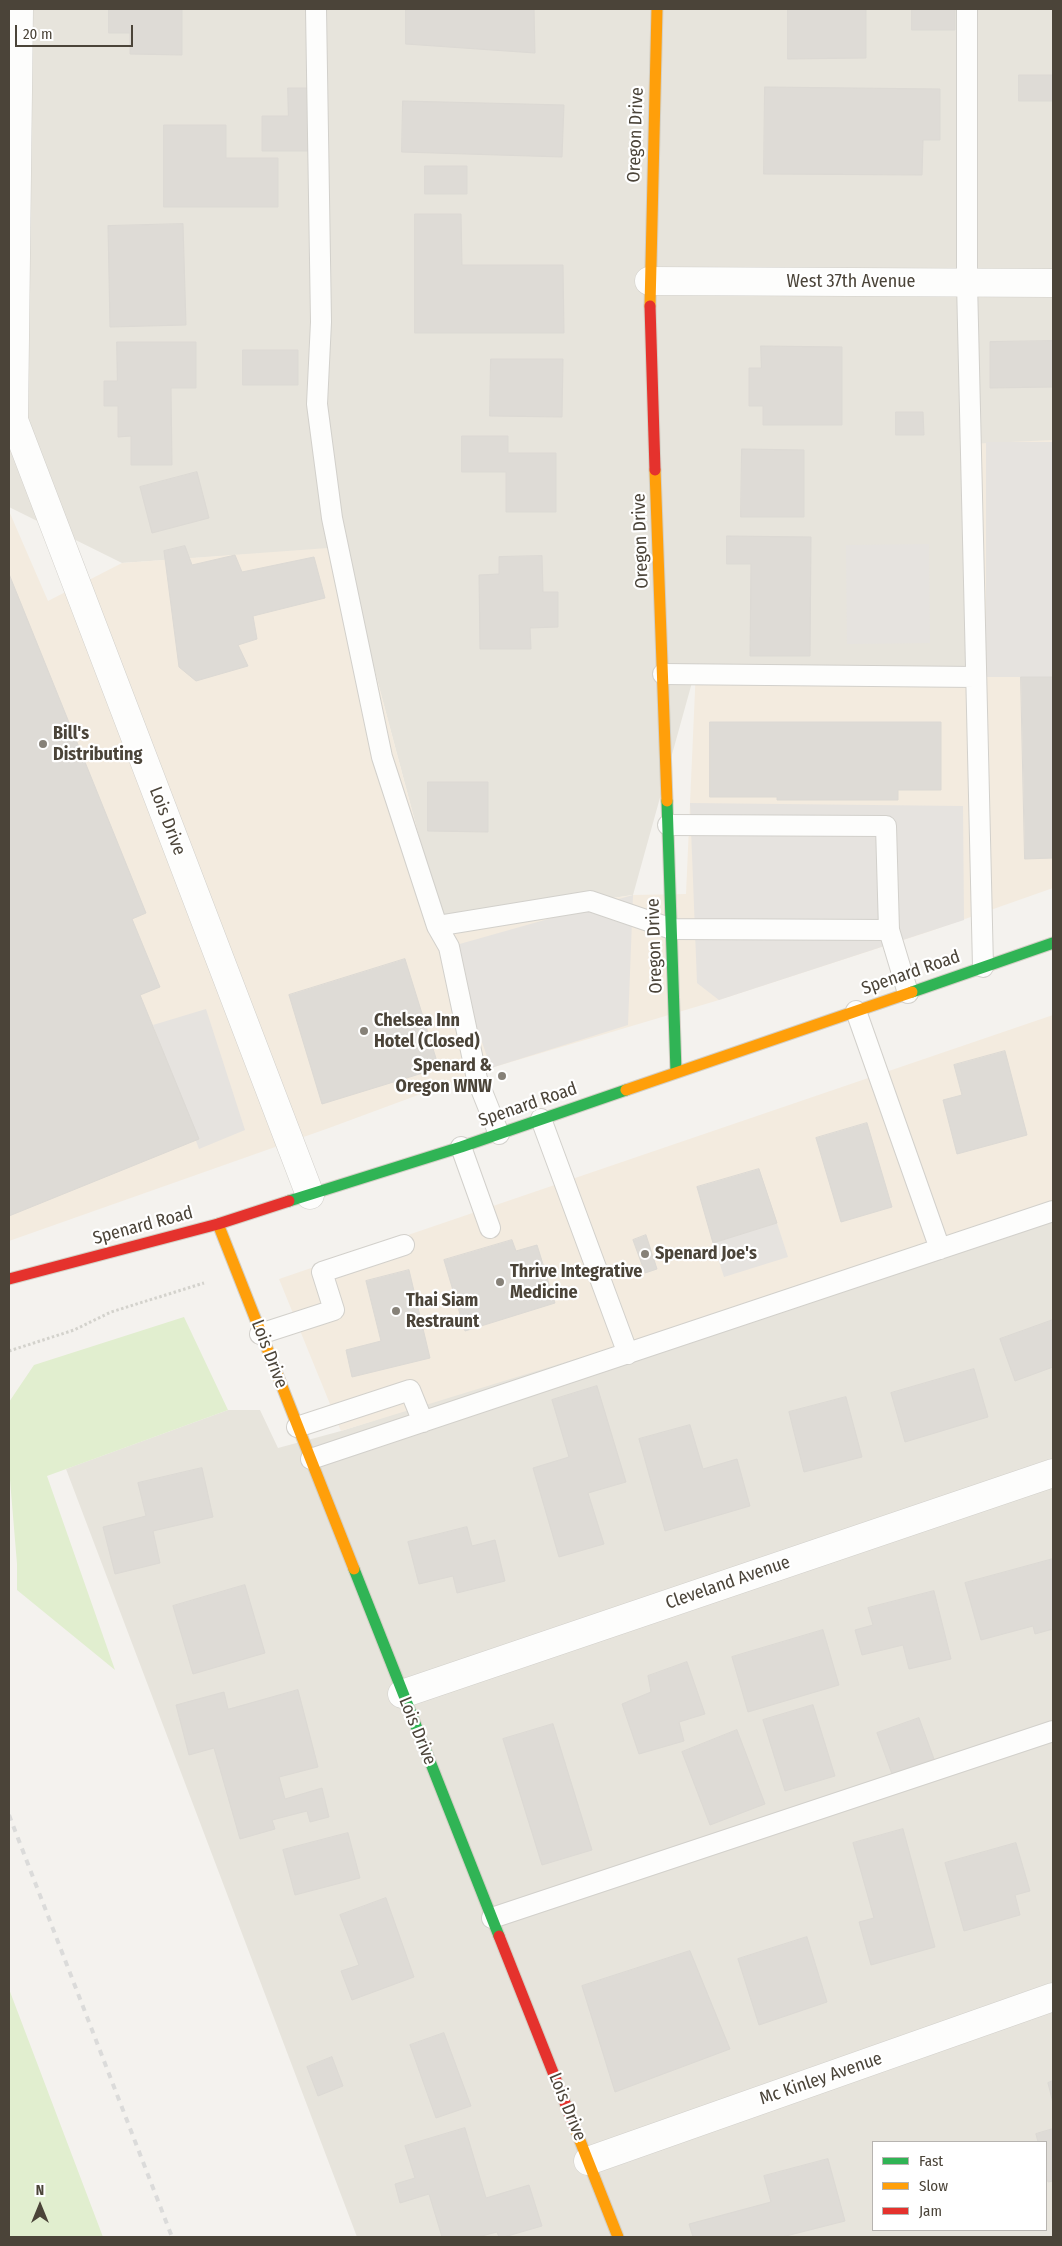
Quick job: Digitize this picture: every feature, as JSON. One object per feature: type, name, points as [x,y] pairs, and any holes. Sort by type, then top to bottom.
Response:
[{"type":"street","name":"Lois Drive","points":[[19,9],[11,413],[310,1195]]},
{"type":"street","name":"Oregon Drive","points":[[657,9],[649,281],[676,1072]]},
{"type":"street","name":"West 37th Avenue","points":[[649,281],[1053,283]]},
{"type":"street","name":"Spenard Road","points":[[9,1279],[218,1224],[461,1147],[1053,943]]},
{"type":"street","name":"Lois Drive","points":[[218,1224],[618,2237]]},
{"type":"street","name":"Cleveland Avenue","points":[[402,1694],[1053,1473]]},
{"type":"street","name":"Mc Kinley Avenue","points":[[588,2161],[1053,1998]]},
{"type":"lane","points":[[316,9],[321,322],[316,404],[332,518],[382,757],[437,926],[449,947],[477,1080],[499,1134]]},
{"type":"lane","points":[[967,9],[967,282],[983,967]]},
{"type":"lane","points":[[663,674],[976,677]]},
{"type":"lane","points":[[668,825],[886,826],[889,930],[908,993]]},
{"type":"lane","points":[[437,926],[590,901],[672,929],[889,930]]},
{"type":"lane","points":[[856,1011],[940,1249]]},
{"type":"lane","points":[[541,1119],[628,1354]]},
{"type":"lane","points":[[461,1147],[490,1228]]},
{"type":"lane","points":[[310,1459],[1053,1211]]},
{"type":"lane","points":[[260,1334],[334,1310],[322,1272],[404,1245]]},
{"type":"lane","points":[[297,1427],[410,1390],[423,1422]]},
{"type":"lane","points":[[492,1918],[1053,1731]]},
{"type":"path","points":[[9,1351],[74,1330],[111,1312],[237,1272]]},
{"type":"shaded area","points":[[9,9],[1053,9],[1053,442],[965,672],[696,668],[633,895],[442,923],[342,548],[122,563],[9,507]]},
{"type":"shaded area","points":[[1053,440],[1053,888],[931,931],[719,1000],[491,1068],[329,1128],[9,1241],[9,511],[48,601],[122,563],[342,547],[442,923],[633,895],[686,894],[696,668],[965,672],[967,444]]},
{"type":"shaded area","points":[[986,442],[1053,442],[1053,677],[986,677]]},
{"type":"shaded area","points":[[929,544],[930,643],[847,644],[846,545]]},
{"type":"shaded area","points":[[690,803],[963,806],[964,920],[719,1000],[697,983]]},
{"type":"shaded area","points":[[633,895],[628,1025],[491,1068],[449,947]]},
{"type":"shaded area","points":[[206,1009],[245,1130],[199,1149],[153,1025]]},
{"type":"shaded area","points":[[1053,1015],[1053,1206],[758,1303],[341,1431],[279,1279]]},
{"type":"shaded area","points":[[1053,1202],[1053,2237],[357,2237],[66,1469],[228,1410],[260,1410],[278,1448],[341,1431]]},
{"type":"shaded area","points":[[777,1223],[788,1257],[724,1277],[713,1243]]},
{"type":"green space","points":[[184,1317],[228,1410],[47,1476],[115,1670],[17,1590],[17,1564],[9,1468],[9,1402],[34,1365]]},
{"type":"green space","points":[[9,1989],[103,2237],[9,2237]]},
{"type":"building","points":[[109,9],[182,9],[182,55],[130,54],[130,33],[109,33]]},
{"type":"building","points":[[406,9],[534,9],[535,53],[406,44]]},
{"type":"building","points":[[788,9],[866,9],[866,58],[788,59]]},
{"type":"building","points":[[912,9],[955,9],[955,30],[912,30]]},
{"type":"building","points":[[1019,75],[1053,75],[1053,101],[1019,101]]},
{"type":"building","points":[[765,87],[940,89],[940,140],[923,140],[922,175],[764,174]]},
{"type":"building","points":[[288,88],[308,88],[308,151],[262,151],[262,116],[288,116]]},
{"type":"building","points":[[403,101],[564,105],[562,157],[402,152]]},
{"type":"building","points":[[164,125],[226,125],[226,158],[278,158],[278,207],[164,207]]},
{"type":"building","points":[[425,166],[467,166],[467,194],[425,194]]},
{"type":"building","points":[[415,214],[461,214],[462,265],[563,265],[564,333],[415,333]]},
{"type":"building","points":[[183,224],[186,325],[110,327],[108,226]]},
{"type":"building","points":[[1053,341],[1053,387],[990,388],[990,342]]},
{"type":"building","points":[[117,342],[196,342],[196,388],[171,388],[172,465],[131,465],[131,436],[118,437],[118,406],[104,406],[104,381],[117,381]]},
{"type":"building","points":[[761,346],[842,347],[842,425],[763,425],[763,406],[749,406],[749,368],[761,368]]},
{"type":"building","points":[[243,350],[298,350],[298,385],[243,385]]},
{"type":"building","points":[[491,359],[563,359],[562,417],[490,416]]},
{"type":"building","points":[[896,412],[923,412],[924,435],[896,435]]},
{"type":"building","points":[[462,436],[508,436],[508,453],[556,453],[556,512],[506,512],[506,472],[462,472]]},
{"type":"building","points":[[742,449],[804,450],[804,517],[741,517]]},
{"type":"building","points":[[197,472],[209,518],[152,533],[140,487]]},
{"type":"building","points":[[727,536],[811,537],[810,656],[750,656],[751,564],[727,564]]},
{"type":"building","points":[[185,546],[192,565],[235,555],[242,572],[314,557],[325,598],[253,616],[257,639],[238,645],[248,666],[196,681],[179,667],[164,551]]},
{"type":"building","points":[[542,556],[543,592],[558,592],[558,627],[530,628],[531,649],[480,649],[479,575],[499,574],[499,557]]},
{"type":"building","name":"Bill's Distributing","points":[[9,574],[146,913],[132,919],[160,987],[140,995],[199,1139],[9,1216]]},
{"type":"building","points":[[1021,677],[1053,677],[1053,858],[1025,859]]},
{"type":"building","points":[[710,722],[941,722],[941,790],[898,790],[898,800],[777,800],[777,797],[710,797]]},
{"type":"building","points":[[428,782],[488,782],[488,832],[428,831]]},
{"type":"building","name":"Chelsea Inn Hotel (Closed)","points":[[405,959],[439,1068],[322,1104],[289,995]]},
{"type":"building","points":[[1005,1051],[1027,1135],[957,1154],[943,1100],[962,1095],[954,1065]]},
{"type":"building","points":[[867,1123],[892,1207],[841,1222],[816,1138]]},
{"type":"building","points":[[759,1169],[777,1223],[713,1243],[697,1187]]},
{"type":"building","name":"Spenard Joe's","points":[[646,1235],[657,1269],[645,1273],[633,1240]]},
{"type":"building","name":"Thrive Integrative Medicine","points":[[512,1240],[516,1251],[537,1245],[555,1303],[465,1331],[444,1260]]},
{"type":"building","name":"Thai Siam Restraunt","points":[[409,1270],[430,1358],[352,1377],[346,1350],[381,1341],[366,1281]]},
{"type":"building","points":[[1053,1320],[1053,1367],[1015,1381],[1000,1339]]},
{"type":"building","points":[[974,1369],[988,1417],[905,1442],[891,1393]]},
{"type":"building","points":[[597,1386],[626,1482],[588,1493],[604,1544],[559,1557],[533,1468],[569,1457],[552,1400]]},
{"type":"building","points":[[846,1397],[862,1457],[804,1472],[789,1412]]},
{"type":"building","points":[[690,1425],[703,1469],[737,1459],[750,1506],[665,1531],[639,1439]]},
{"type":"building","points":[[202,1468],[213,1517],[153,1531],[160,1563],[115,1574],[103,1527],[146,1516],[138,1483]]},
{"type":"building","points":[[467,1527],[472,1546],[495,1540],[505,1581],[457,1593],[453,1576],[419,1584],[408,1542]]},
{"type":"building","points":[[1053,1559],[1053,1629],[1035,1634],[1033,1626],[981,1640],[965,1583]]},
{"type":"building","points":[[245,1585],[265,1653],[193,1674],[173,1606]]},
{"type":"building","points":[[934,1591],[951,1659],[909,1669],[903,1645],[862,1655],[855,1630],[873,1625],[868,1608]]},
{"type":"building","points":[[823,1630],[839,1685],[748,1712],[732,1657]]},
{"type":"building","points":[[687,1662],[705,1714],[679,1722],[684,1741],[639,1754],[622,1704],[651,1692],[648,1676]]},
{"type":"building","points":[[298,1690],[318,1767],[279,1777],[285,1799],[322,1788],[329,1817],[310,1822],[307,1811],[272,1820],[275,1829],[240,1839],[214,1748],[189,1755],[176,1705],[224,1692],[228,1709]]},
{"type":"building","points":[[813,1705],[835,1776],[785,1791],[763,1720]]},
{"type":"building","points":[[919,1718],[934,1759],[892,1774],[877,1733]]},
{"type":"building","points":[[553,1724],[592,1850],[542,1865],[503,1739]]},
{"type":"building","points":[[737,1730],[765,1804],[710,1825],[682,1752]]},
{"type":"building","points":[[903,1829],[935,1947],[871,1965],[859,1922],[874,1918],[853,1843]]},
{"type":"building","points":[[348,1833],[360,1878],[295,1895],[283,1850]]},
{"type":"building","points":[[1016,1843],[1030,1891],[1015,1895],[1020,1915],[964,1931],[945,1863]]},
{"type":"building","points":[[386,1898],[414,1977],[352,2000],[341,1971],[359,1965],[340,1915]]},
{"type":"building","points":[[807,1937],[827,2002],[759,2025],[738,1959]]},
{"type":"building","points":[[690,1951],[730,2049],[615,2092],[582,1986]]},
{"type":"building","points":[[444,2033],[471,2106],[436,2118],[410,2045]]},
{"type":"building","points":[[332,2057],[343,2086],[318,2096],[307,2067]]},
{"type":"building","points":[[1053,2081],[1053,2103],[1048,2083]]},
{"type":"building","points":[[465,2128],[486,2198],[529,2185],[542,2226],[504,2237],[499,2237],[497,2232],[478,2237],[442,2237],[429,2194],[400,2203],[395,2184],[415,2178],[405,2146]]},
{"type":"building","points":[[1053,2129],[1053,2181],[1048,2182],[1047,2178],[1047,2141],[1038,2141],[1036,2134]]},
{"type":"building","points":[[828,2159],[845,2221],[782,2237],[693,2237],[689,2224],[771,2202],[764,2176]]},
{"type":"railway","points":[[9,1815],[172,2237]]},
{"type":"traffic: fast","points":[[667,801],[676,1072]]},
{"type":"traffic: fast","points":[[912,992],[1053,943]]},
{"type":"traffic: fast","points":[[289,1201],[461,1147],[626,1090]]},
{"type":"traffic: fast","points":[[354,1569],[499,1936]]},
{"type":"traffic: slow","points":[[650,306],[657,9]]},
{"type":"traffic: slow","points":[[655,470],[667,801]]},
{"type":"traffic: slow","points":[[626,1090],[912,992]]},
{"type":"traffic: slow","points":[[218,1224],[354,1569]]},
{"type":"traffic: slow","points":[[575,2128],[618,2237]]},
{"type":"traffic: jam","points":[[650,306],[655,470]]},
{"type":"traffic: jam","points":[[9,1279],[218,1224],[289,1201]]},
{"type":"traffic: jam","points":[[499,1936],[575,2128]]},
{"type":"place","name":"Bill's Distributing","points":[[43,744]]},
{"type":"place","name":"Chelsea Inn Hotel (Closed)","points":[[364,1031]]},
{"type":"place","name":"Spenard & Oregon WNW","points":[[502,1076]]},
{"type":"place","name":"Spenard Joe's","points":[[645,1254]]},
{"type":"place","name":"Thrive Integrative Medicine","points":[[500,1282]]},
{"type":"place","name":"Thai Siam Restraunt","points":[[396,1311]]}]
